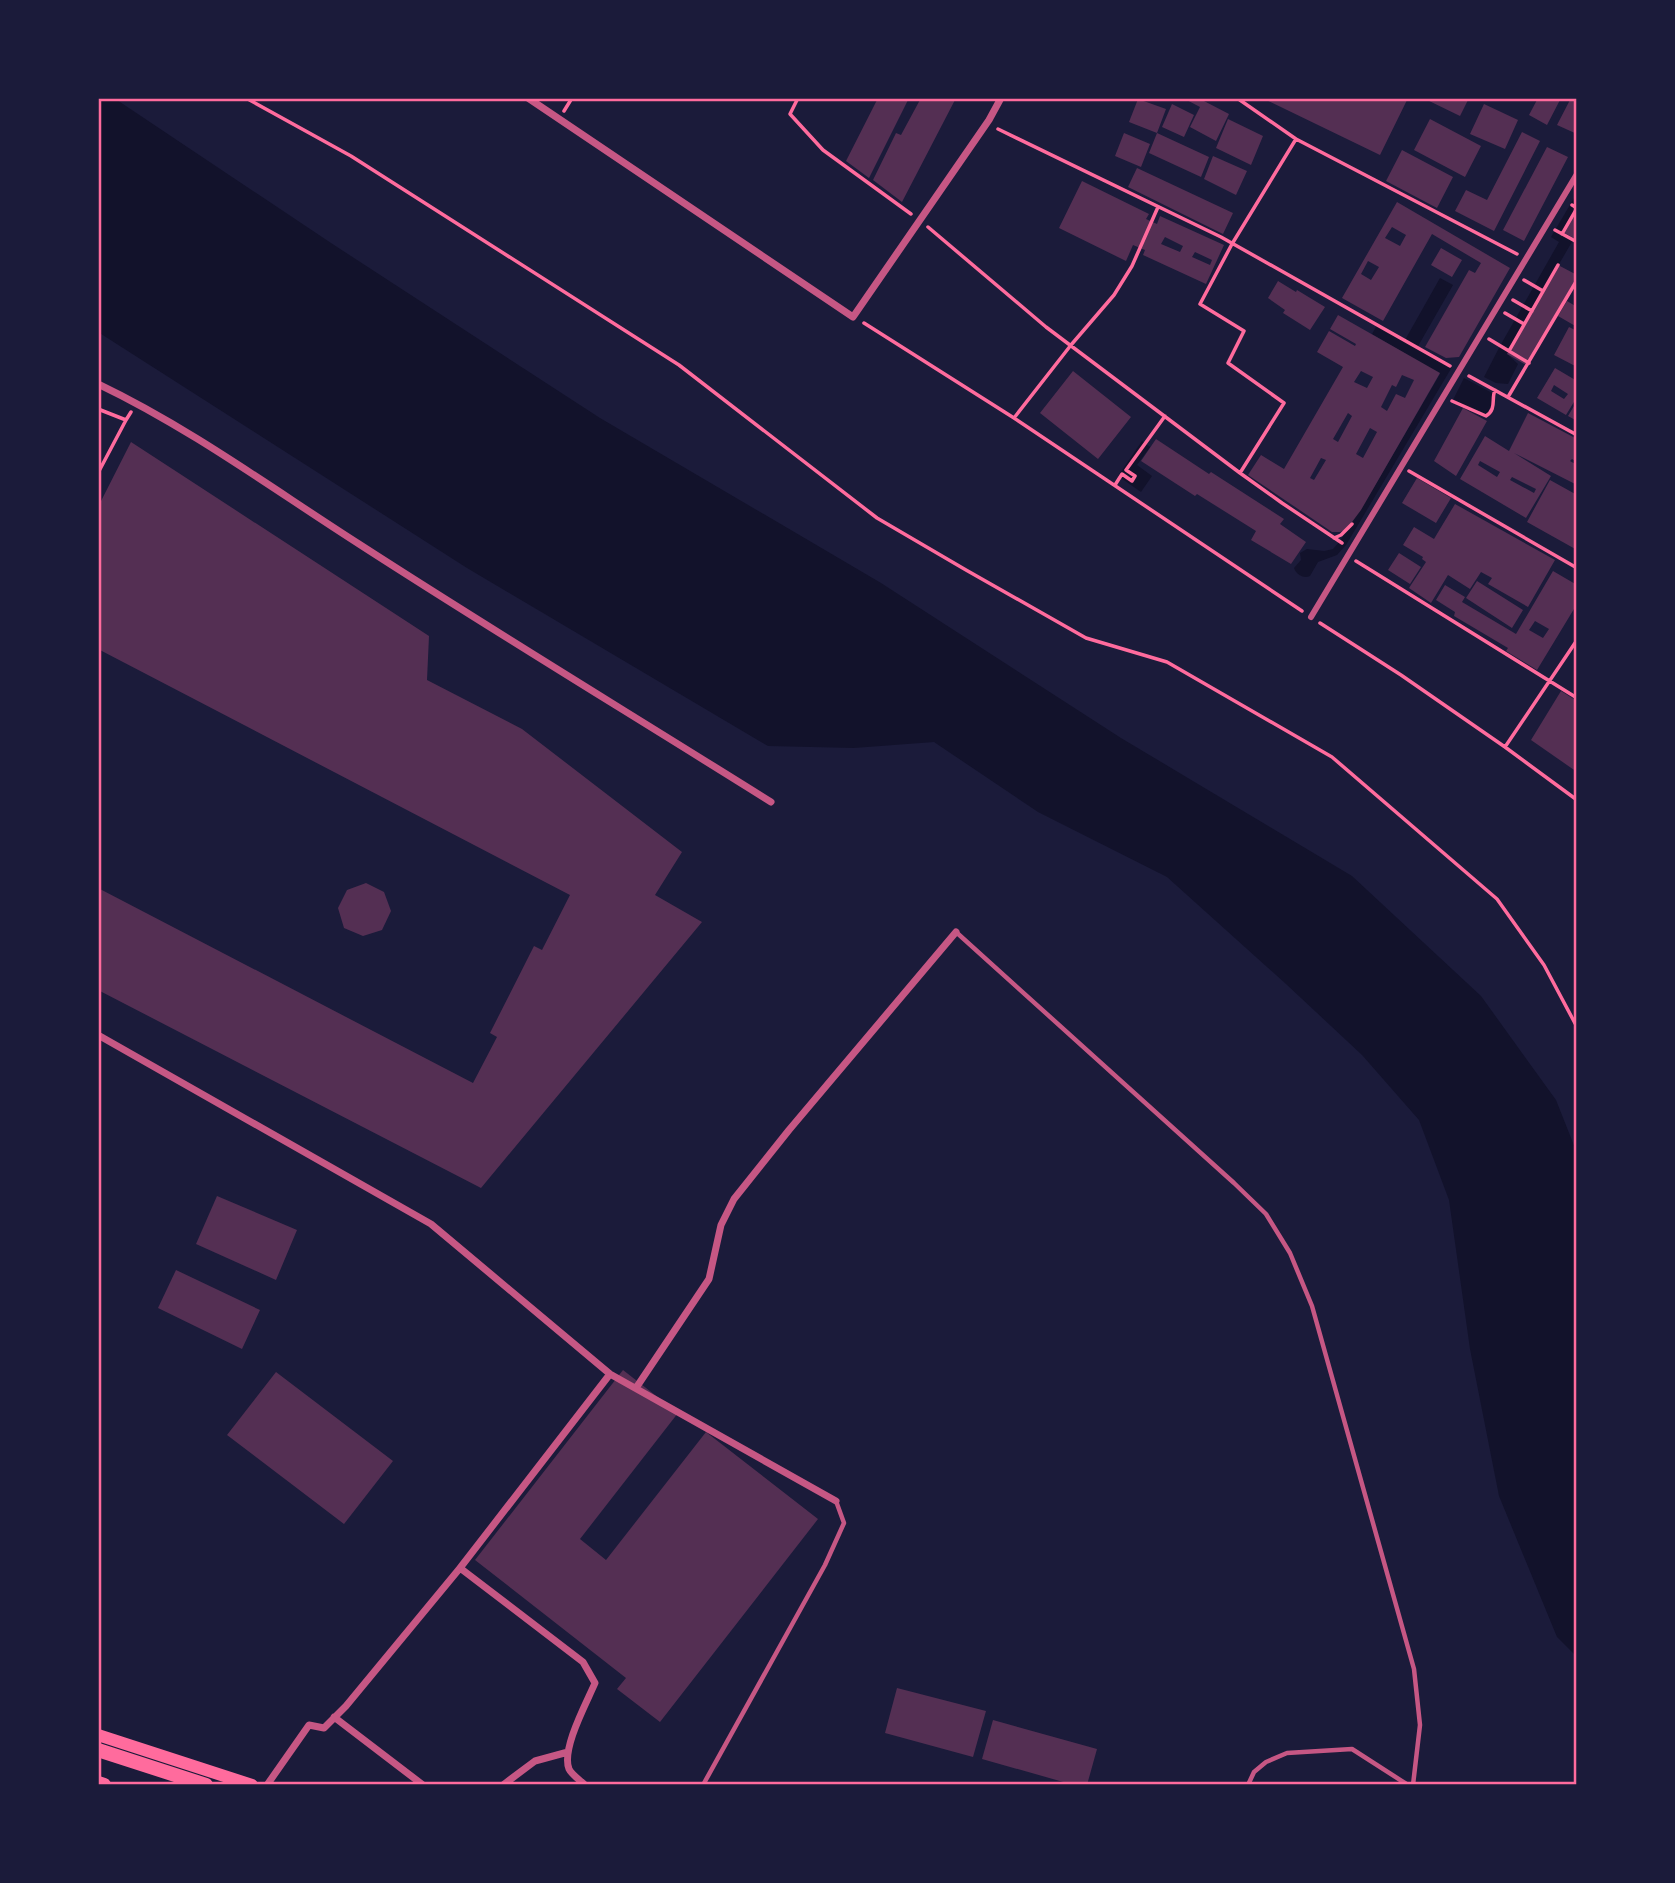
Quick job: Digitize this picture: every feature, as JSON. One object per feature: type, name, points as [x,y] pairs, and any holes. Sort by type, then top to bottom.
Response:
[{"type":"highway","points":[[98,1750],[206,1785]]},
{"type":"highway","points":[[98,1783],[104,1785]]},
{"type":"main road","points":[[98,1735],[252,1785]]},
{"type":"street","points":[[528,98],[853,317],[1002,98]]},
{"type":"street","points":[[1311,617],[1577,174]]},
{"type":"street","points":[[98,384],[175,425],[360,545],[771,802]]},
{"type":"street","points":[[636,1388],[709,1279],[721,1225],[734,1199],[956,932]]},
{"type":"street","points":[[98,1035],[431,1224],[610,1374],[835,1502]]},
{"type":"street","points":[[267,1785],[309,1725],[324,1728],[346,1706],[460,1568],[610,1374]]},
{"type":"street","points":[[460,1568],[583,1662],[595,1683],[572,1737],[568,1767],[585,1785]]},
{"type":"street","points":[[334,1717],[423,1785]]},
{"type":"street","points":[[503,1785],[535,1761],[568,1752]]},
{"type":"lane","points":[[956,932],[1266,1214],[1290,1253],[1312,1306],[1414,1669],[1420,1725],[1411,1785],[1352,1749],[1287,1753],[1266,1762],[1254,1772],[1248,1785]]},
{"type":"lane","points":[[703,1785],[825,1565],[844,1523],[835,1502]]},
{"type":"path","points":[[246,98],[351,156],[679,365],[877,517],[1086,638],[1167,662],[1332,757],[1497,899],[1544,965],[1577,1027]]},
{"type":"path","points":[[799,98],[790,114],[823,150],[920,220],[1046,327],[1240,473],[1340,541]]},
{"type":"path","points":[[1237,98],[1296,139],[1526,259]]},
{"type":"path","points":[[989,120],[999,129],[1232,244],[1577,435]]},
{"type":"path","points":[[1240,473],[1284,403],[1228,363],[1244,331],[1200,304],[1232,244],[1296,139]]},
{"type":"path","points":[[1014,418],[1071,345],[1114,296],[1132,266],[1158,207]]},
{"type":"path","points":[[1562,234],[1577,208]]},
{"type":"path","points":[[1546,225],[1577,242]]},
{"type":"path","points":[[1509,351],[1558,265]]},
{"type":"path","points":[[1508,397],[1577,280]]},
{"type":"path","points":[[1534,286],[1543,291]]},
{"type":"path","points":[[1523,306],[1531,311]]},
{"type":"path","points":[[853,317],[1014,418],[1401,675],[1577,800]]},
{"type":"path","points":[[1515,319],[1524,324]]},
{"type":"path","points":[[1500,346],[1529,363]]},
{"type":"path","points":[[1444,397],[1486,416],[1493,409],[1495,390]]},
{"type":"path","points":[[98,473],[136,402]]},
{"type":"path","points":[[98,409],[126,420]]},
{"type":"path","points":[[1115,485],[1122,474],[1132,481],[1135,476],[1126,470],[1165,416]]},
{"type":"path","points":[[1403,467],[1577,568]]},
{"type":"path","points":[[1334,538],[1346,530],[1356,517]]},
{"type":"path","points":[[1349,556],[1577,698]]},
{"type":"path","points":[[1505,747],[1577,640]]},
{"type":"path","points":[[1570,793],[1577,794]]},
{"type":"shaded area","points":[[98,98],[114,98],[600,418],[881,583],[1121,738],[1352,876],[1481,996],[1556,1100],[1577,1153],[1577,1657],[1557,1637],[1499,1496],[1470,1349],[1449,1200],[1419,1120],[1362,1055],[1167,877],[1038,812],[934,742],[854,748],[768,746],[467,568],[98,332]]},
{"type":"shaded area","points":[[1577,193],[1577,208],[1562,234],[1573,240],[1507,354],[1518,364],[1508,384],[1496,383],[1484,377],[1559,242],[1551,237]]},
{"type":"shaded area","points":[[1440,278],[1453,285],[1417,348],[1452,367],[1346,545],[1337,555],[1318,562],[1310,576],[1300,575],[1294,568],[1301,560],[1300,553],[1307,549],[1333,549],[1340,541],[1440,374],[1372,334],[1377,325],[1405,340]]},
{"type":"shaded area","points":[[1464,378],[1496,395],[1486,416],[1453,400]]},
{"type":"shaded area","points":[[1142,441],[1150,447],[1137,465],[1152,476],[1141,492],[1118,476]]},
{"type":"building","points":[[878,98],[909,98],[869,178],[846,161]]},
{"type":"building","points":[[921,98],[956,98],[902,202],[873,180],[896,133],[901,135]]},
{"type":"building","points":[[1183,98],[1205,98],[1204,101],[1229,114],[1216,141],[1190,127],[1200,107]]},
{"type":"building","points":[[1262,98],[1408,98],[1380,155]]},
{"type":"building","points":[[1423,98],[1469,98],[1460,116]]},
{"type":"building","points":[[1538,98],[1561,98],[1547,125],[1529,115]]},
{"type":"building","points":[[1571,98],[1577,98],[1577,134],[1557,125]]},
{"type":"building","points":[[1138,99],[1166,109],[1157,133],[1129,122]]},
{"type":"building","points":[[1172,104],[1194,115],[1184,137],[1162,127]]},
{"type":"building","points":[[1484,104],[1518,120],[1505,149],[1470,134]]},
{"type":"building","points":[[1228,119],[1263,136],[1251,165],[1216,148]]},
{"type":"building","points":[[1430,119],[1481,146],[1465,177],[1414,150]]},
{"type":"building","points":[[1522,132],[1540,141],[1494,231],[1455,211],[1466,190],[1487,200]]},
{"type":"building","points":[[1124,133],[1150,144],[1141,167],[1115,156]]},
{"type":"building","points":[[1157,133],[1209,157],[1201,177],[1149,153]]},
{"type":"building","points":[[1547,147],[1568,157],[1524,241],[1503,230]]},
{"type":"building","points":[[1402,150],[1453,177],[1437,208],[1386,181]]},
{"type":"building","points":[[1213,156],[1247,171],[1236,195],[1204,179]]},
{"type":"building","points":[[1137,168],[1233,213],[1223,234],[1128,187]]},
{"type":"building","points":[[1082,181],[1149,214],[1146,219],[1157,224],[1160,216],[1224,245],[1206,284],[1143,255],[1145,250],[1133,245],[1126,261],[1059,228]],"holes":[[[1165,237],[1183,246],[1180,252],[1161,244]],[[1195,252],[1212,260],[1210,265],[1192,257]]]},
{"type":"building","points":[[1397,202],[1510,268],[1459,357],[1446,358],[1425,347],[1469,270],[1475,273],[1481,263],[1432,234],[1383,321],[1342,298]],"holes":[[[1392,227],[1406,235],[1400,246],[1385,238]],[[1368,261],[1379,267],[1371,280],[1361,274]]]},
{"type":"building","points":[[1577,208],[1577,240],[1563,232]]},
{"type":"building","points":[[1441,248],[1462,260],[1452,277],[1431,265]]},
{"type":"building","points":[[1558,265],[1577,277],[1526,365],[1507,354]]},
{"type":"building","points":[[1278,281],[1325,307],[1310,330],[1283,313],[1285,310],[1268,298]]},
{"type":"building","points":[[1567,301],[1577,307],[1577,327],[1558,316]]},
{"type":"building","points":[[1338,315],[1440,373],[1361,510],[1346,530],[1340,532],[1332,532],[1248,475],[1261,455],[1284,469],[1343,367],[1317,352],[1329,331],[1355,346],[1356,344],[1330,329]],"holes":[[[1361,371],[1373,377],[1367,388],[1354,382]],[[1402,375],[1414,380],[1405,398],[1396,394],[1387,411],[1381,407],[1392,385],[1396,387]],[[1348,413],[1352,416],[1338,442],[1333,439]],[[1370,428],[1377,432],[1363,458],[1356,454]],[[1321,458],[1326,460],[1314,480],[1310,478]]]},
{"type":"building","points":[[1569,327],[1577,331],[1577,367],[1554,355]]},
{"type":"building","points":[[1555,368],[1577,381],[1577,397],[1566,415],[1537,398]],"holes":[[[1554,385],[1568,394],[1564,399],[1551,391]]]},
{"type":"building","points":[[1073,371],[1131,417],[1098,459],[1040,413]]},
{"type":"building","points":[[1574,406],[1577,407],[1577,421],[1568,416]]},
{"type":"building","points":[[1463,408],[1487,421],[1456,476],[1434,461]]},
{"type":"building","points":[[1528,413],[1577,439],[1577,462],[1572,459],[1570,461],[1577,465],[1577,485],[1514,453],[1551,476],[1526,518],[1460,479],[1485,436],[1509,451]],"holes":[[[1480,461],[1500,472],[1497,477],[1478,465]],[[1512,477],[1536,489],[1534,493],[1510,480]]]},
{"type":"building","points":[[1156,439],[1284,519],[1280,524],[1306,542],[1291,564],[1251,540],[1256,531],[1141,461]]},
{"type":"building","points":[[131,442],[429,636],[427,680],[522,729],[682,852],[655,895],[702,922],[481,1188],[98,990],[98,888],[473,1083],[497,1037],[490,1033],[534,946],[542,950],[570,895],[98,649],[98,507]]},
{"type":"building","points":[[1417,478],[1451,498],[1436,523],[1402,503]]},
{"type":"building","points":[[1550,480],[1577,495],[1577,550],[1527,522]]},
{"type":"building","points":[[1455,504],[1555,560],[1528,607],[1488,584],[1492,578],[1481,572],[1470,589],[1448,575],[1431,603],[1409,588],[1426,562],[1423,557],[1403,545],[1414,527],[1434,539]]},
{"type":"building","points":[[1399,553],[1421,567],[1410,584],[1388,570]]},
{"type":"building","points":[[1553,571],[1577,585],[1577,604],[1537,670],[1506,651],[1508,648],[1454,616],[1455,612],[1436,600],[1445,585],[1465,597],[1462,602],[1516,634]],"holes":[[[1535,621],[1549,629],[1543,638],[1529,630]]]},
{"type":"building","points":[[1477,581],[1523,610],[1512,628],[1466,598]]},
{"type":"building","points":[[1561,691],[1577,701],[1577,772],[1531,740]]},
{"type":"building","points":[[366,883],[384,892],[391,911],[382,930],[363,936],[344,928],[338,908],[347,890]]},
{"type":"building","points":[[217,1196],[297,1230],[276,1280],[196,1244]]},
{"type":"building","points":[[176,1270],[260,1310],[242,1349],[158,1308]]},
{"type":"building","points":[[623,1370],[678,1413],[580,1539],[606,1560],[706,1432],[818,1519],[660,1722],[617,1689],[626,1678],[475,1560]]},
{"type":"building","points":[[276,1372],[393,1461],[344,1524],[227,1435]]},
{"type":"building","points":[[897,1688],[986,1711],[973,1757],[885,1733]]},
{"type":"building","points":[[993,1720],[1097,1749],[1087,1785],[1074,1785],[982,1759]]}]
